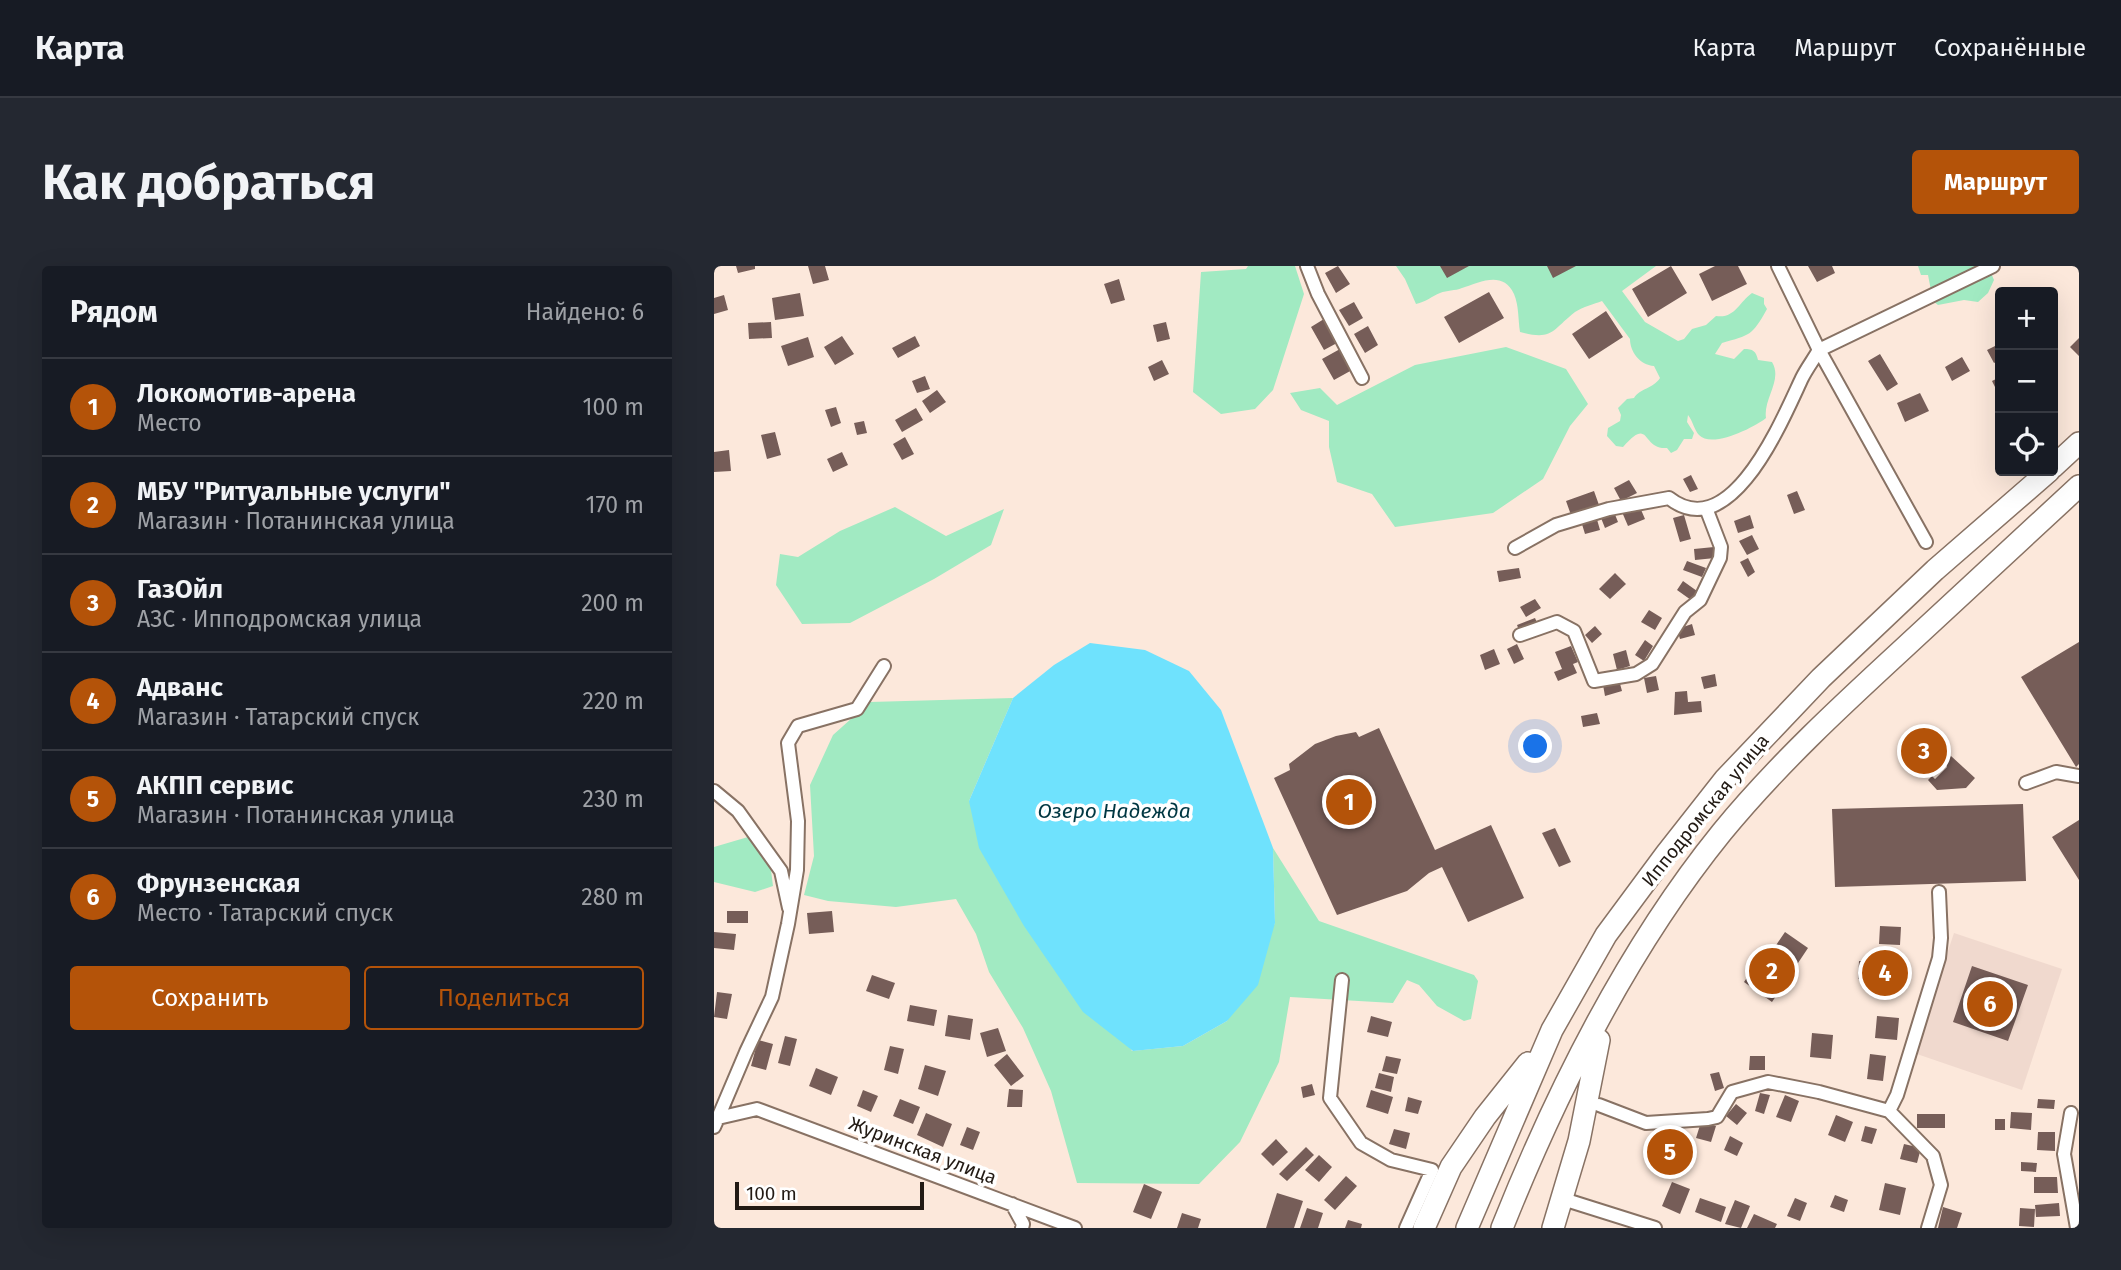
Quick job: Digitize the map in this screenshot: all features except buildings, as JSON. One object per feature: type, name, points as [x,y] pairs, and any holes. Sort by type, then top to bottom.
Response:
[{"type":"highway","points":[[2058,462],[2079,443]]},
{"type":"highway","name":"Ипподромская улица","points":[[1466,1228],[1552,1030],[1606,935],[1725,779],[1843,656],[2043,476]]},
{"type":"highway","name":"Ипподромская улица","points":[[1502,1228],[1532,1153],[1623,975],[1691,873],[1755,794],[1828,718],[2079,486]]},
{"type":"highway","points":[[1553,1228],[1579,1141],[1595,1054],[1608,1004]]},
{"type":"highway","points":[[1424,1228],[1451,1167],[1485,1117],[1552,1030]]},
{"type":"street","points":[[1307,266],[1318,294],[1362,378]]},
{"type":"street","points":[[1778,266],[1819,350],[1926,542]]},
{"type":"street","points":[[1515,548],[1556,525],[1609,509],[1669,498],[1679,506],[1706,508],[1726,498],[1745,481],[1785,417],[1803,375],[1819,350],[1993,266]]},
{"type":"street","points":[[1520,635],[1557,622],[1574,631],[1594,681],[1636,674],[1652,664],[1685,612],[1700,600],[1720,558],[1721,547],[1706,508]]},
{"type":"street","points":[[716,1123],[772,997],[790,912],[797,870],[798,821],[788,743],[798,726],[857,709],[884,666]]},
{"type":"street","points":[[2026,783],[2056,772],[2079,776]]},
{"type":"street","points":[[714,791],[738,811],[781,871],[790,912]]},
{"type":"street","points":[[1889,1111],[1897,1095],[1939,958],[1939,892]]},
{"type":"street","points":[[1342,980],[1330,1098],[1361,1143],[1391,1160],[1432,1170],[1422,1198],[1406,1228]]},
{"type":"street","points":[[1599,1105],[1646,1123],[1708,1119],[1717,1117],[1732,1091],[1768,1082],[1819,1092],[1889,1111],[1933,1156],[1941,1185],[1928,1228]]},
{"type":"street","points":[[714,1101],[716,1123]]},
{"type":"street","name":"Журинская улица","points":[[716,1123],[757,1109],[1075,1228]]},
{"type":"street","points":[[2071,1113],[2063,1154],[2077,1228]]},
{"type":"street","points":[[1563,1199],[1655,1228]]},
{"type":"street","points":[[1012,1204],[1023,1224],[1022,1228]]},
{"type":"shaded area","points":[[1954,933],[2062,969],[2022,1090],[1914,1053]]},
{"type":"green space","points":[[1248,266],[1295,266],[1304,294],[1273,390],[1255,409],[1221,414],[1193,392],[1201,272],[1246,269]]},
{"type":"green space","points":[[1396,266],[1656,266],[1622,291],[1645,322],[1678,341],[1684,339],[1692,329],[1706,325],[1716,316],[1728,315],[1752,293],[1764,298],[1767,309],[1762,318],[1754,330],[1722,343],[1715,354],[1734,359],[1744,349],[1750,349],[1758,360],[1772,362],[1775,376],[1766,418],[1743,431],[1713,440],[1699,435],[1688,415],[1687,422],[1694,433],[1692,439],[1684,439],[1677,450],[1671,453],[1667,448],[1653,444],[1642,434],[1632,438],[1623,447],[1616,446],[1607,436],[1608,428],[1620,421],[1618,408],[1660,378],[1654,366],[1637,357],[1630,339],[1602,301],[1575,312],[1551,332],[1531,334],[1520,332],[1516,299],[1504,282],[1483,281],[1443,292],[1416,304]]},
{"type":"green space","points":[[1918,266],[1988,266],[1994,280],[1988,293],[1978,302],[1964,300],[1938,305],[1933,301],[1928,275],[1921,275]]},
{"type":"green space","points":[[1506,347],[1566,369],[1588,404],[1570,426],[1543,479],[1493,513],[1395,527],[1372,494],[1337,482],[1329,447],[1329,421],[1301,410],[1290,393],[1320,388],[1337,405],[1415,365]]},
{"type":"green space","points":[[895,507],[946,536],[1004,509],[991,545],[934,579],[850,623],[802,624],[776,585],[780,554],[798,557],[840,531]]},
{"type":"green space","points":[[1013,698],[969,801],[1132,1051],[1183,1046],[1227,1021],[1275,923],[1273,848],[1319,921],[1474,975],[1478,981],[1471,1019],[1464,1021],[1437,1006],[1419,985],[1407,980],[1393,1003],[1290,997],[1279,1062],[1240,1142],[1199,1184],[1077,1183],[1051,1091],[1023,1028],[989,972],[976,934],[956,899],[896,907],[828,901],[804,895],[814,856],[810,785],[833,735],[870,702]]},
{"type":"green space","points":[[748,837],[771,870],[773,886],[755,892],[714,882],[714,847]]},
{"type":"water","name":"Озеро Надежда","points":[[1090,643],[1145,650],[1189,671],[1221,710],[1273,848],[1275,923],[1258,985],[1227,1021],[1183,1046],[1133,1051],[1083,1012],[1024,926],[979,848],[969,801],[1013,698],[1054,665]]},
{"type":"place","name":"ГазОйл","points":[[1924,751]]},
{"type":"place","name":"Локомотив-арена","points":[[1349,802]]},
{"type":"place","name":"МБУ \"Ритуальные услуги\"","points":[[1772,971]]},
{"type":"place","name":"Адванс","points":[[1885,973]]},
{"type":"place","name":"Фрунзенская","points":[[1990,1004]]},
{"type":"place","name":"АКПП сервис","points":[[1670,1152]]}]
